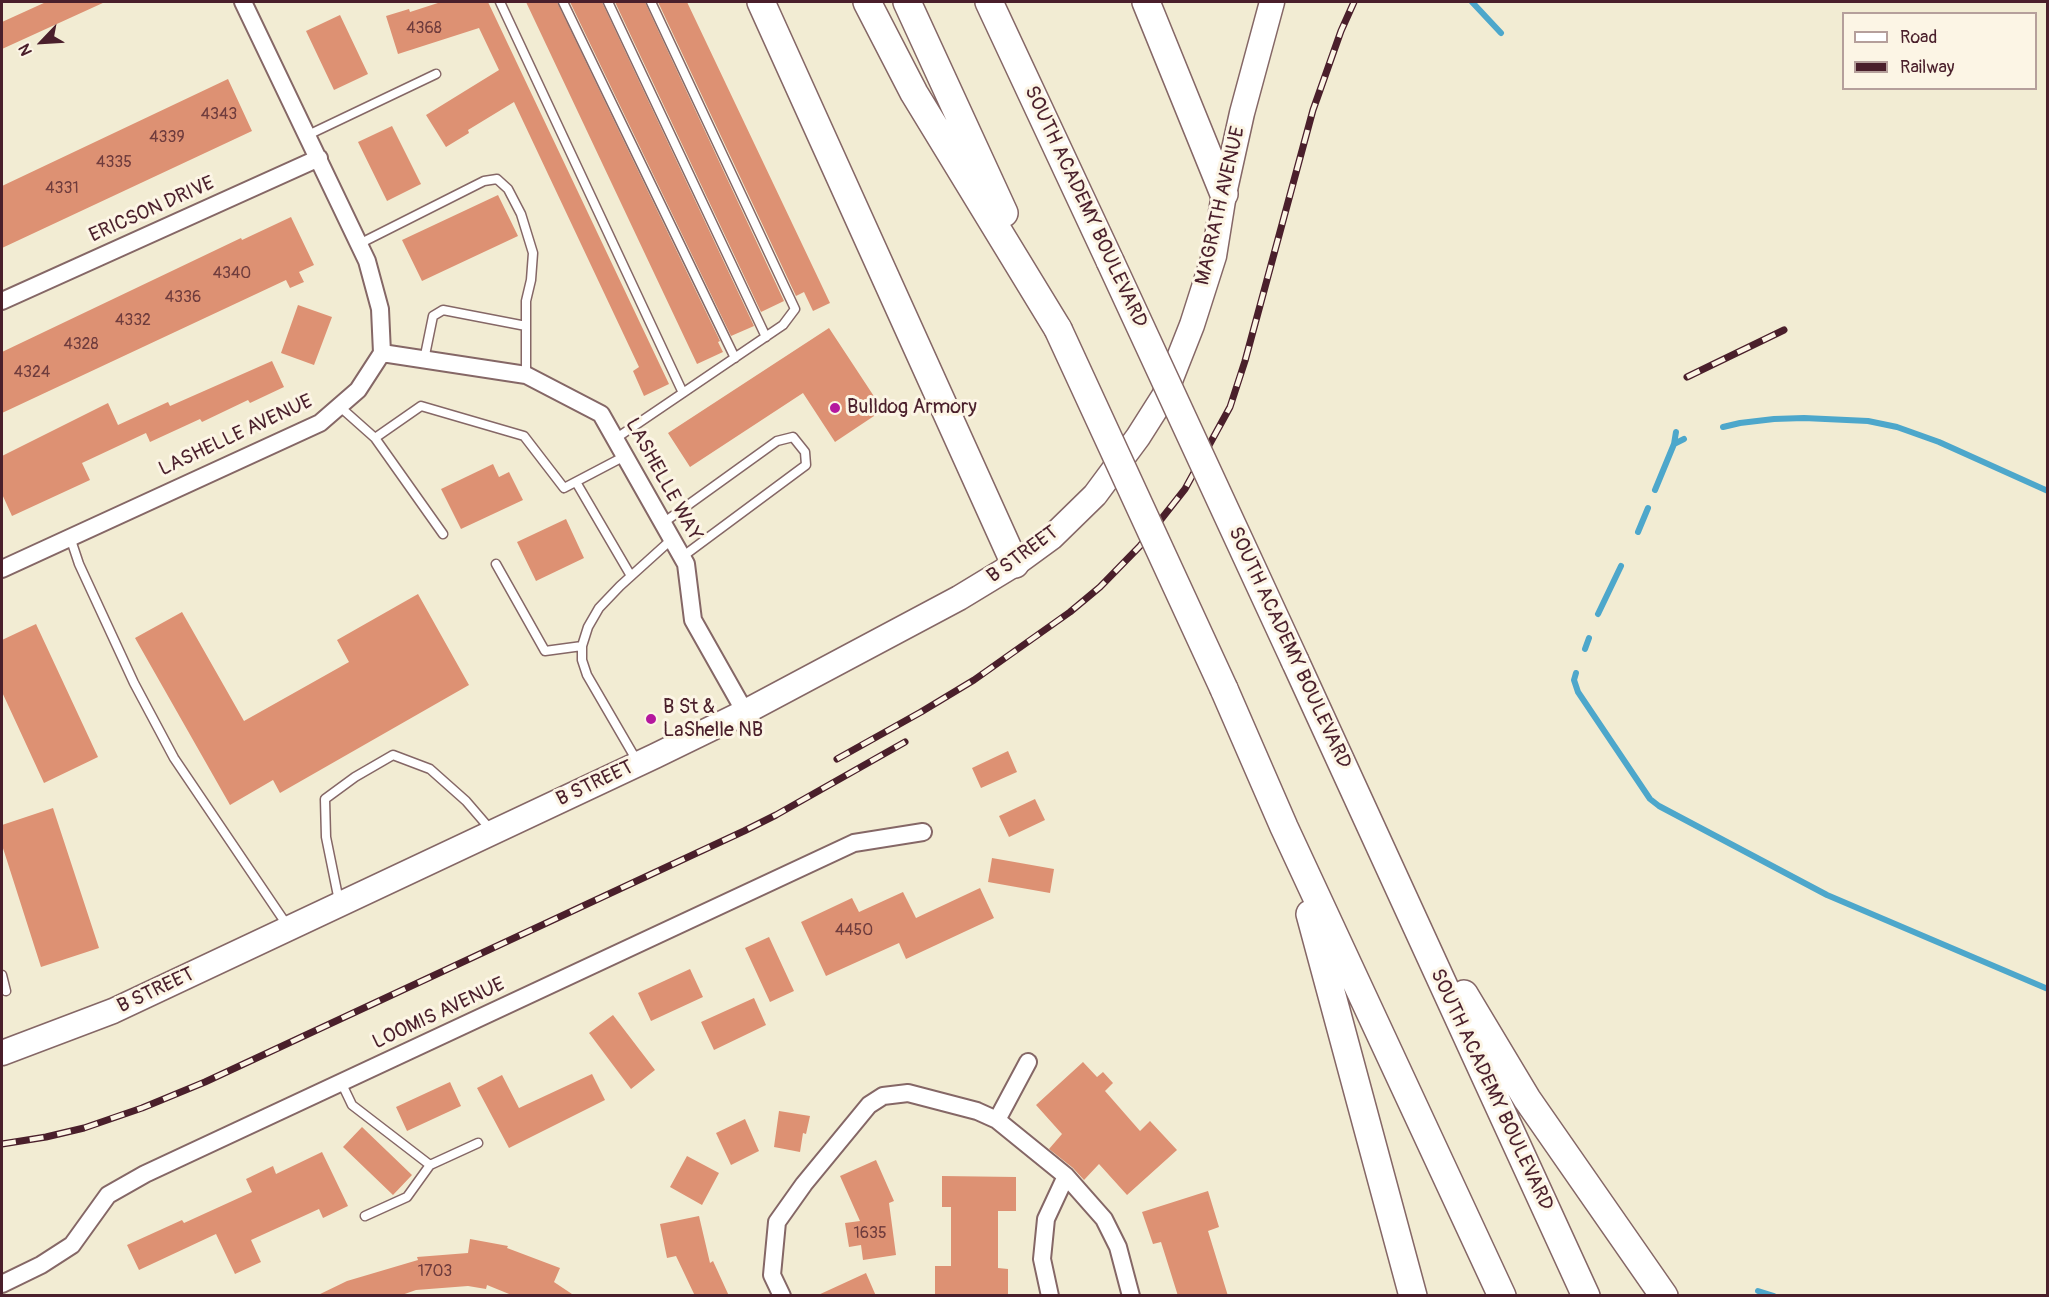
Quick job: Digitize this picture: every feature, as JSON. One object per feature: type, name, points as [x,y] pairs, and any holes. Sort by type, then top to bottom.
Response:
[{"type":"highway","points":[[761,2],[1015,564]]},
{"type":"highway","points":[[867,2],[914,93],[1058,329]]},
{"type":"highway","points":[[907,2],[1502,1296]]},
{"type":"highway","name":"SOUTH ACADEMY BOULEVARD","points":[[989,2],[1586,1296]]},
{"type":"highway","points":[[1146,2],[1224,194]]},
{"type":"highway","points":[[1284,826],[1323,958],[1413,1296]]},
{"type":"highway","points":[[1396,883],[1527,1099],[1664,1296]]},
{"type":"main road","name":"MAGRATH AVENUE","points":[[1138,437],[1164,396],[1192,325],[1214,256],[1224,194],[1242,113],[1272,2]]},
{"type":"main road","name":"B STREET","points":[[2,1053],[113,1011],[638,764],[745,712],[959,598],[1015,564],[1052,537],[1095,495],[1138,437]]},
{"type":"street","points":[[243,2],[367,261],[380,309],[382,353]]},
{"type":"street","name":"ERICSON DRIVE","points":[[2,301],[319,158]]},
{"type":"street","name":"LASHELLE WAY","points":[[382,353],[526,375],[601,414],[686,564],[693,620],[745,712]]},
{"type":"street","name":"LASHELLE AVENUE","points":[[2,569],[320,423],[358,390],[382,353]]},
{"type":"street","name":"LOOMIS AVENUE","points":[[2,1284],[41,1265],[72,1245],[108,1195],[145,1174],[854,843],[923,832]]},
{"type":"street","points":[[997,1120],[1028,1062]]},
{"type":"street","points":[[782,1296],[772,1275],[777,1222],[804,1184],[869,1105],[883,1096],[908,1093],[977,1112],[997,1120],[1066,1176],[1104,1219],[1118,1247],[1131,1296]]},
{"type":"street","points":[[1050,1296],[1042,1258],[1046,1219],[1066,1176]]},
{"type":"lane","points":[[500,2],[683,393]]},
{"type":"lane","points":[[563,2],[735,358]]},
{"type":"lane","points":[[608,2],[766,337]]},
{"type":"lane","points":[[615,439],[783,325],[795,309],[651,2]]},
{"type":"lane","points":[[308,135],[436,74]]},
{"type":"lane","points":[[359,244],[484,181],[497,179],[508,189],[521,214],[533,253],[531,280],[526,301],[526,375]]},
{"type":"lane","points":[[423,360],[434,316],[443,310],[526,326]]},
{"type":"lane","points":[[339,406],[375,438],[443,534]]},
{"type":"lane","points":[[375,438],[421,406],[524,436],[564,488],[625,456]]},
{"type":"lane","points":[[663,523],[777,441],[793,437],[806,452],[806,465],[682,557]]},
{"type":"lane","points":[[576,482],[632,576]]},
{"type":"lane","points":[[70,537],[79,564],[134,683],[174,758],[289,928]]},
{"type":"lane","points":[[638,764],[588,675],[582,660],[582,646],[588,627],[599,608],[672,539]]},
{"type":"lane","points":[[496,564],[545,651],[582,646]]},
{"type":"lane","points":[[340,904],[326,837],[325,799],[355,777],[393,755],[430,769],[466,801],[493,832]]},
{"type":"lane","points":[[2,975],[6,991]]},
{"type":"lane","points":[[341,1082],[352,1105],[430,1165]]},
{"type":"lane","points":[[365,1216],[407,1197],[430,1165],[478,1143]]},
{"type":"building","points":[[46,2],[105,2],[2,49],[2,22]]},
{"type":"building","points":[[441,2],[488,2],[669,384],[644,396],[633,371],[639,367],[514,102],[468,130],[469,133],[446,147],[426,115],[499,70],[479,28],[398,54],[386,16],[409,9],[410,12]]},
{"type":"building","points":[[526,2],[557,2],[720,341],[718,342],[723,352],[697,364]]},
{"type":"building","points":[[570,2],[602,2],[754,326],[731,336]]},
{"type":"building","points":[[615,2],[645,2],[784,301],[761,312]]},
{"type":"building","points":[[658,2],[687,2],[830,303],[813,311],[804,292],[796,296]]},
{"type":"building","points":[[340,15],[368,74],[334,90],[306,31]]},
{"type":"building","points":[[228,79],[252,131],[2,248],[2,186]]},
{"type":"building","points":[[392,126],[421,184],[387,201],[358,142]]},
{"type":"building","points":[[498,195],[518,236],[422,281],[402,240]]},
{"type":"building","points":[[291,217],[314,265],[299,272],[304,282],[290,288],[286,280],[2,413],[2,352],[241,238],[242,240]]},
{"type":"building","points":[[298,305],[332,317],[314,365],[281,353]]},
{"type":"building","points":[[829,328],[883,410],[835,442],[803,393],[690,467],[668,433]]},
{"type":"building","points":[[272,361],[284,387],[250,403],[248,400],[202,422],[200,419],[150,442],[146,433],[82,463],[90,480],[12,516],[2,494],[2,456],[108,403],[118,425],[168,402],[170,406]]},
{"type":"building","points":[[493,464],[499,477],[509,472],[523,500],[461,529],[441,489]]},
{"type":"building","points":[[566,519],[584,558],[536,581],[517,542]]},
{"type":"building","points":[[418,594],[469,685],[280,793],[273,780],[230,805],[135,638],[182,612],[244,721],[349,662],[337,640]]},
{"type":"building","points":[[36,624],[98,757],[44,783],[2,692],[2,640]]},
{"type":"building","points":[[1008,751],[1017,772],[981,788],[972,768]]},
{"type":"building","points":[[1035,799],[1045,820],[1009,837],[999,816]]},
{"type":"building","points":[[53,808],[99,948],[41,967],[2,845],[2,825]]},
{"type":"building","points":[[992,858],[1054,869],[1050,893],[988,882]]},
{"type":"building","points":[[980,888],[994,918],[906,959],[899,943],[826,976],[801,922],[852,898],[859,912],[903,892],[916,918]]},
{"type":"building","points":[[769,937],[794,991],[770,1002],[745,948]]},
{"type":"building","points":[[690,969],[703,997],[651,1021],[638,993]]},
{"type":"building","points":[[754,998],[766,1025],[714,1050],[701,1022]]},
{"type":"building","points":[[613,1015],[655,1070],[631,1089],[589,1033]]},
{"type":"building","points":[[1083,1062],[1097,1077],[1103,1072],[1113,1083],[1105,1091],[1140,1131],[1150,1121],[1177,1150],[1127,1195],[1099,1164],[1084,1180],[1049,1149],[1062,1134],[1036,1105]]},
{"type":"building","points":[[592,1074],[605,1100],[509,1148],[477,1088],[502,1075],[519,1108]]},
{"type":"building","points":[[450,1082],[461,1106],[407,1131],[396,1107]]},
{"type":"building","points":[[779,1111],[810,1116],[806,1134],[803,1133],[800,1152],[774,1147]]},
{"type":"building","points":[[745,1119],[759,1151],[731,1165],[716,1133]]},
{"type":"building","points":[[362,1127],[412,1175],[393,1195],[343,1147]]},
{"type":"building","points":[[322,1152],[348,1206],[323,1218],[319,1209],[251,1240],[261,1262],[235,1274],[216,1234],[139,1270],[127,1245],[182,1220],[184,1223],[252,1192],[246,1179],[273,1166],[276,1174]]},
{"type":"building","points":[[687,1156],[719,1173],[702,1205],[670,1187]]},
{"type":"building","points":[[876,1160],[894,1201],[889,1203],[896,1255],[863,1260],[861,1245],[849,1247],[845,1223],[860,1221],[840,1176]]},
{"type":"building","points":[[942,1176],[1016,1177],[1016,1211],[998,1211],[998,1268],[1008,1269],[1008,1296],[935,1296],[935,1266],[951,1266],[951,1207],[942,1207]]},
{"type":"building","points":[[1208,1191],[1219,1227],[1208,1231],[1228,1296],[1178,1296],[1161,1242],[1153,1244],[1142,1212]]},
{"type":"building","points":[[699,1216],[710,1263],[713,1261],[729,1296],[695,1296],[676,1256],[667,1258],[660,1224]]},
{"type":"building","points":[[470,1239],[508,1246],[507,1248],[560,1268],[554,1282],[575,1296],[514,1296],[487,1285],[486,1289],[468,1286],[416,1290],[399,1296],[316,1296],[347,1281],[418,1260],[417,1257],[468,1253]]},
{"type":"building","points":[[866,1273],[876,1296],[816,1296]]},
{"type":"waterway","points":[[1472,2],[1501,33]]},
{"type":"waterway","points":[[1723,427],[1774,419],[1868,421],[1897,427],[1939,442],[2048,491]]},
{"type":"waterway","points":[[1655,490],[1674,444],[1676,432]]},
{"type":"waterway","points":[[1674,444],[1684,439]]},
{"type":"waterway","points":[[1638,532],[1648,508]]},
{"type":"waterway","points":[[1598,614],[1621,566]]},
{"type":"waterway","points":[[1585,649],[1589,638]]},
{"type":"waterway","points":[[1576,673],[1574,680],[1578,692],[1650,799],[1659,806],[1827,895],[2048,989]]},
{"type":"waterway","points":[[1758,1291],[1774,1296]]},
{"type":"railway","points":[[837,759],[974,680],[1070,612],[1100,587],[1140,546],[1185,489],[1230,407],[1245,361],[1313,110],[1341,31],[1354,2]]},
{"type":"railway","points":[[1687,377],[1784,330]]},
{"type":"railway","points":[[2,1144],[84,1128],[142,1108],[205,1082],[744,831],[905,742]]},
{"type":"place","name":"Bulldog Armory","points":[[835,408]]},
{"type":"place","name":"B St & LaShelle NB","points":[[651,719]]}]
